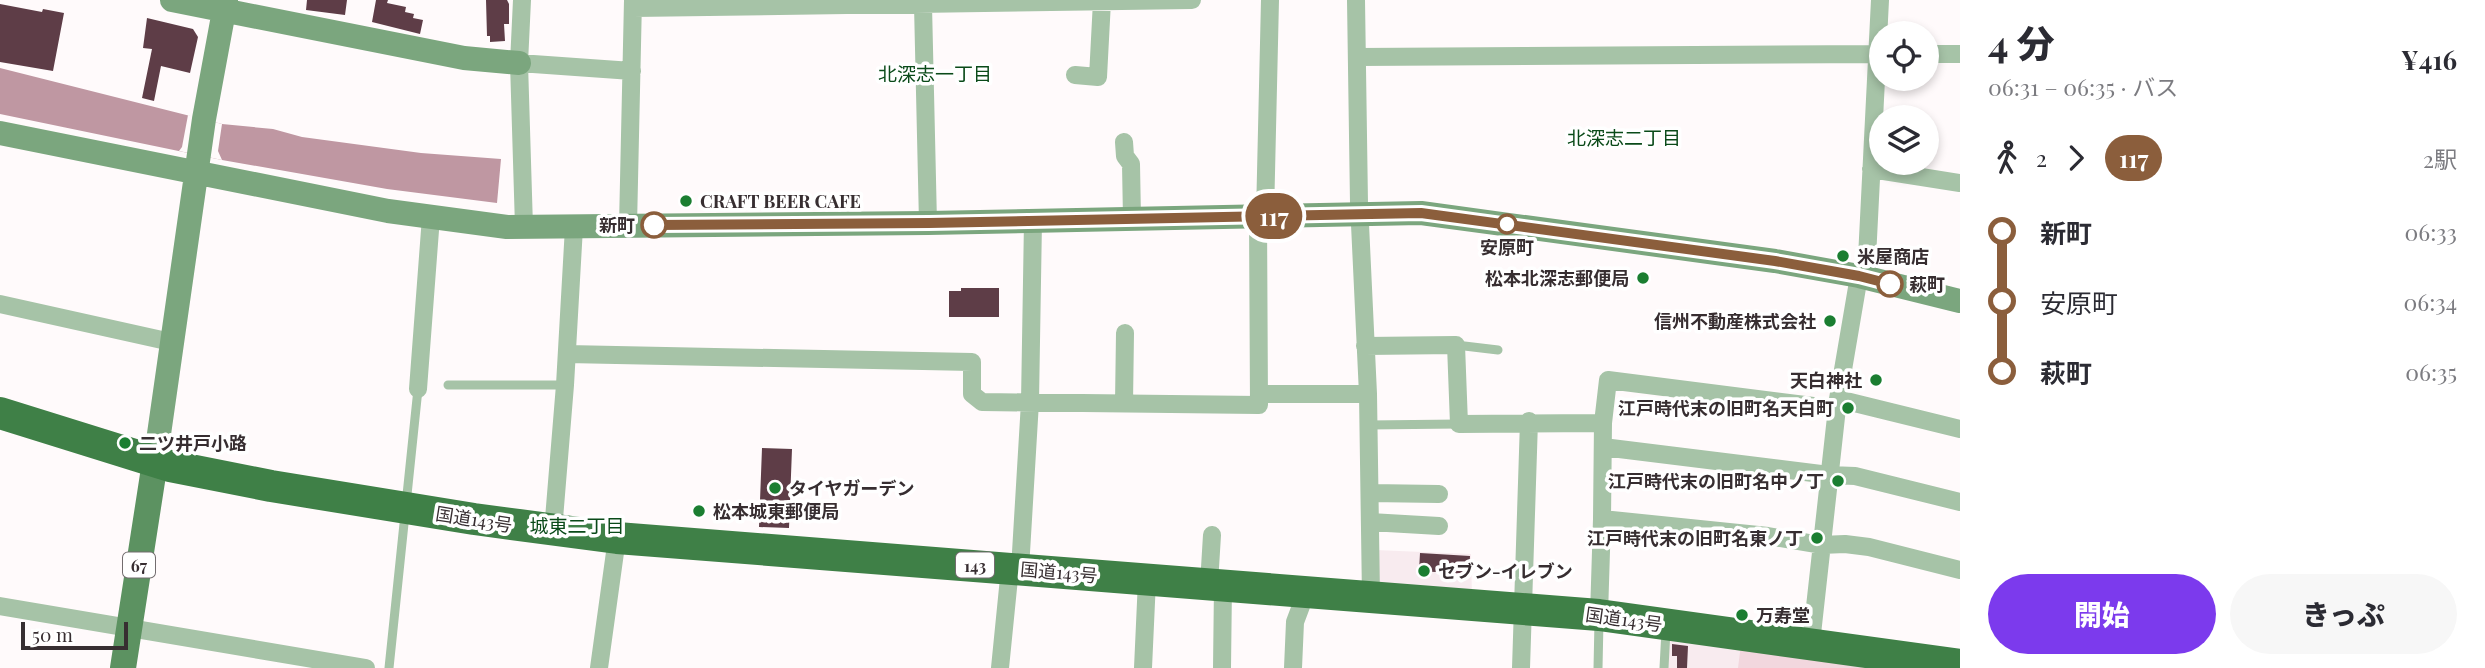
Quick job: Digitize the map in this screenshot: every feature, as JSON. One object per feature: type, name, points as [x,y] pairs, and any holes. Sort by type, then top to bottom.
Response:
[{"type":"highway","name":"国道143号","points":[[0,414],[155,462],[271,486],[553,531],[1599,615],[1811,643],[1949,665]]},
{"type":"main road","name":"67","points":[[122,668],[155,462]]},
{"type":"street","points":[[172,0],[225,5],[464,58],[632,71]]},
{"type":"street","points":[[522,0],[519,64],[524,227]]},
{"type":"street","points":[[628,226],[633,4],[834,2],[923,5],[1192,0]]},
{"type":"street","points":[[567,354],[972,362],[972,394],[982,402],[1259,405],[1262,216],[1270,0]]},
{"type":"street","points":[[1356,0],[1371,597]]},
{"type":"street","points":[[1880,0],[1880,21]]},
{"type":"street","points":[[1075,75],[1098,77],[1112,1]]},
{"type":"street","points":[[155,462],[204,119],[225,5]]},
{"type":"street","points":[[923,5],[929,223]]},
{"type":"street","points":[[1358,57],[1869,54]]},
{"type":"street","points":[[1939,54],[1960,54]]},
{"type":"street","points":[[0,133],[198,164],[431,217],[507,227],[929,223],[1421,213],[1775,261],[1863,277],[1960,301]]},
{"type":"street","points":[[1124,142],[1125,156],[1131,164],[1132,219]]},
{"type":"street","points":[[1811,643],[1837,404],[1863,277],[1871,175]]},
{"type":"street","points":[[1909,175],[1960,183]]},
{"type":"street","points":[[418,389],[431,217]]},
{"type":"street","points":[[1000,668],[1015,568],[1030,402],[1033,221]]},
{"type":"street","points":[[553,531],[574,227]]},
{"type":"street","points":[[0,304],[171,342]]},
{"type":"street","points":[[1124,403],[1125,333]]},
{"type":"street","points":[[1365,346],[1456,345],[1459,424],[1529,421],[1603,423]]},
{"type":"street","points":[[1599,615],[1603,423],[1608,380],[1837,404],[1960,429]]},
{"type":"street","points":[[1259,394],[1368,394]]},
{"type":"street","points":[[1521,668],[1529,421]]},
{"type":"street","points":[[1603,447],[1854,476],[1960,502]]},
{"type":"street","points":[[1370,493],[1439,494]]},
{"type":"street","points":[[1602,519],[1768,536],[1821,545],[1868,547],[1960,570]]},
{"type":"street","points":[[1370,522],[1439,526]]},
{"type":"street","points":[[1212,535],[1222,668]]},
{"type":"street","points":[[599,668],[617,538]]},
{"type":"street","points":[[1143,668],[1147,580]]},
{"type":"street","points":[[1293,668],[1295,622],[1301,606],[1302,591]]},
{"type":"street","points":[[0,606],[366,668]]},
{"type":"lane","points":[[1456,345],[1498,350]]},
{"type":"lane","points":[[447,385],[565,385]]},
{"type":"lane","points":[[390,668],[418,389]]},
{"type":"lane","points":[[1368,425],[1459,424]]},
{"type":"lane","points":[[1598,668],[1599,615]]},
{"type":"lane","points":[[1664,668],[1666,625]]},
{"type":"shaded area","points":[[0,68],[222,124],[273,129],[302,137],[421,153],[501,159],[497,203],[387,189],[222,160],[0,114]]},
{"type":"shaded area","name":"セブン-イレブン","points":[[1375,550],[1471,554],[1472,597],[1376,588]]},
{"type":"shaded area","points":[[1667,634],[1885,668],[1666,668]]},
{"type":"shaded area","points":[[1741,644],[1885,668],[1738,668]]},
{"type":"pier","points":[[188,115],[222,124],[218,151],[222,160],[179,151]]},
{"type":"building","points":[[307,0],[347,0],[345,15],[306,10]]},
{"type":"building","points":[[376,0],[388,0],[387,3],[406,7],[405,12],[414,14],[413,18],[423,20],[420,34],[372,22]]},
{"type":"building","points":[[486,0],[507,0],[509,4],[509,24],[504,24],[505,41],[490,42],[490,36],[487,36]]},
{"type":"building","points":[[0,4],[64,13],[53,71],[0,62]]},
{"type":"building","points":[[147,18],[193,29],[198,37],[190,73],[161,66],[154,101],[142,98],[152,49],[143,48]]},
{"type":"building","points":[[961,288],[999,288],[999,317],[949,317],[949,291],[961,291]]},
{"type":"building","name":"タイヤガーデン","points":[[762,448],[792,449],[789,528],[759,527]]},
{"type":"building","points":[[1420,553],[1470,556],[1469,574],[1419,571]]},
{"type":"building","points":[[1672,644],[1688,646],[1687,668],[1677,668],[1677,656],[1672,656]]},
{"type":"bus line","name":"117","points":[[654,225],[929,223],[1421,213],[1775,261],[1890,284]]},
{"type":"place","name":"CRAFT BEER CAFE","points":[[686,201]]},
{"type":"place","name":"安原町","points":[[1507,224]]},
{"type":"place","name":"新町","points":[[654,225]]},
{"type":"place","name":"米屋商店","points":[[1843,256]]},
{"type":"place","name":"松本北深志郵便局","points":[[1643,278]]},
{"type":"place","name":"萩町","points":[[1890,284]]},
{"type":"place","name":"信州不動産株式会社","points":[[1830,321]]},
{"type":"place","name":"天白神社","points":[[1876,380]]},
{"type":"place","name":"江戸時代末の旧町名天白町","points":[[1848,408]]},
{"type":"place","name":"二ツ井戸小路","points":[[125,443]]},
{"type":"place","name":"江戸時代末の旧町名中ノ丁","points":[[1838,481]]},
{"type":"place","name":"タイヤガーデン","points":[[775,488]]},
{"type":"place","name":"松本城東郵便局","points":[[699,511]]},
{"type":"place","name":"江戸時代末の旧町名東ノ丁","points":[[1817,538]]},
{"type":"place","name":"セブン-イレブン","points":[[1424,571]]},
{"type":"place","name":"万寿堂","points":[[1742,615]]},
{"type":"district","name":"北深志一丁目","points":[[935,73]]},
{"type":"district","name":"北深志二丁目","points":[[1624,137]]},
{"type":"district","name":"城東二丁目","points":[[577,525]]}]
